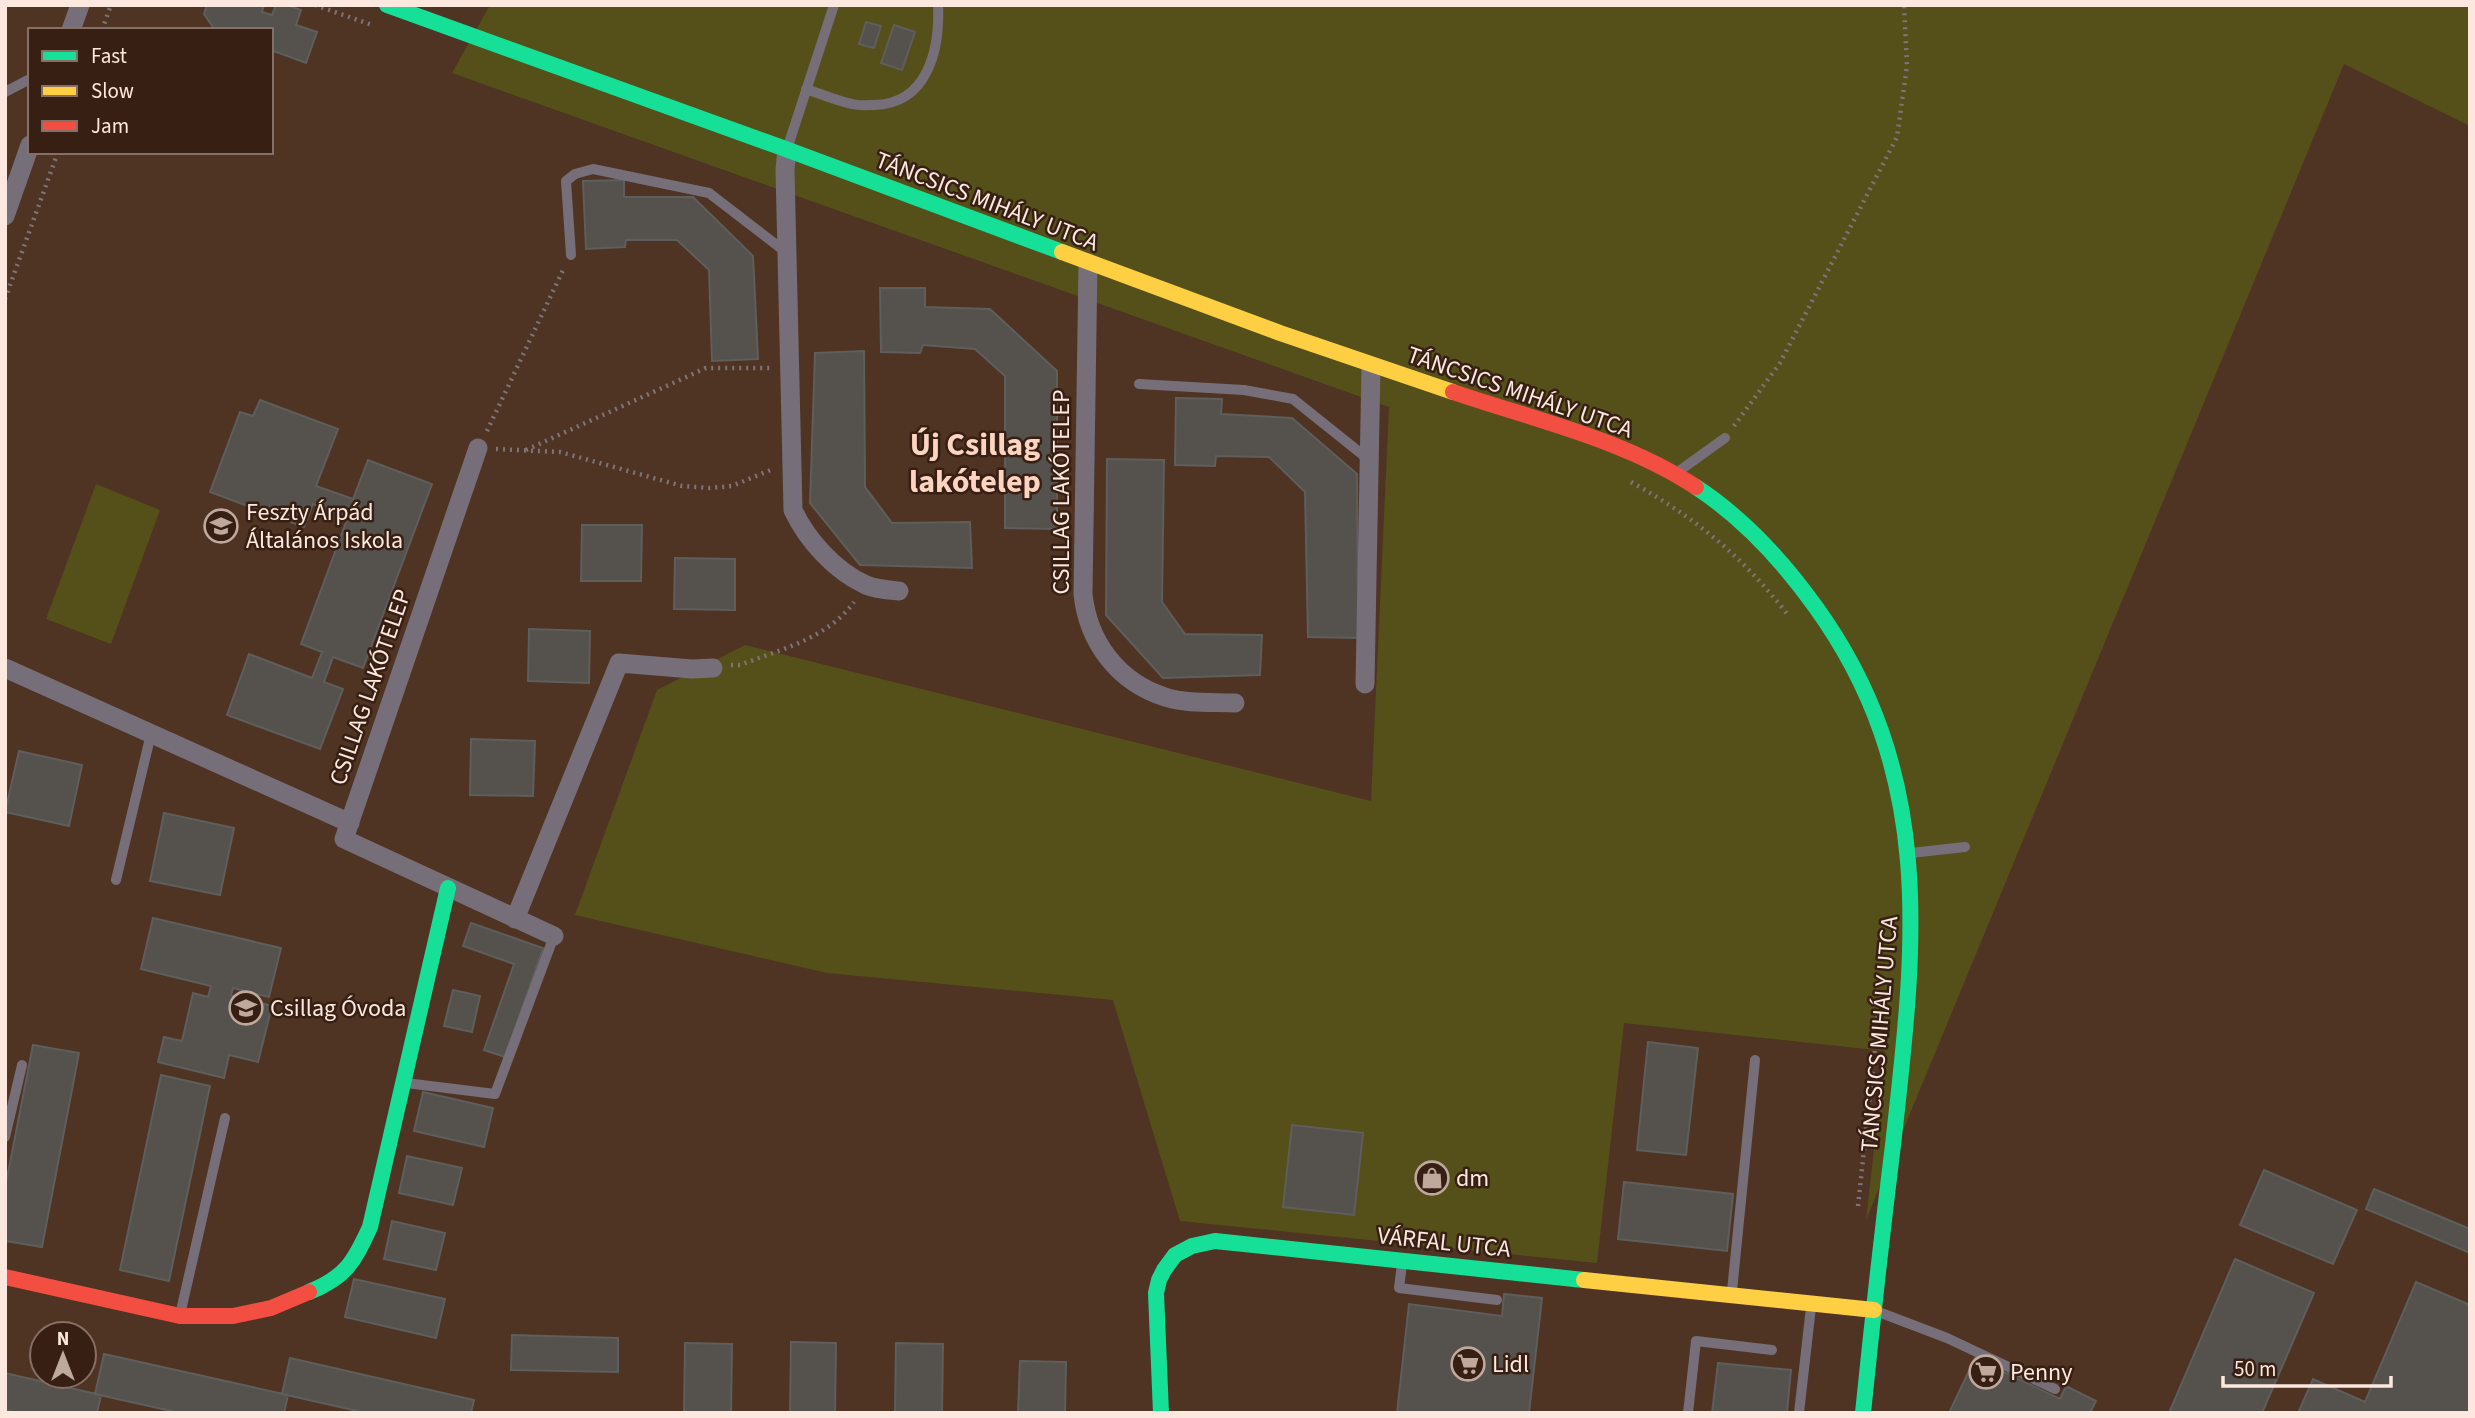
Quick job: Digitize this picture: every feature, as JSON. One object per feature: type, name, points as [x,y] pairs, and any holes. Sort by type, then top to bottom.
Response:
[{"type":"street","points":[[72,28],[80,5]]},
{"type":"street","name":"TÁNCSICS MIHÁLY UTCA","points":[[387,5],[787,149],[1371,366],[1624,449],[1676,474],[1709,495],[1770,551],[1815,606],[1843,647],[1883,731],[1900,792],[1910,853],[1913,905],[1910,990],[1863,1413]]},
{"type":"street","points":[[787,149],[785,170],[793,510],[802,529],[827,559],[866,585],[899,591]]},
{"type":"street","points":[[5,216],[28,151]]},
{"type":"street","name":"CSILLAG LAKÓTELEP","points":[[1088,263],[1083,594],[1086,615],[1098,644],[1109,660],[1126,677],[1145,689],[1185,701],[1235,703]]},
{"type":"street","points":[[1365,684],[1371,366]]},
{"type":"street","name":"CSILLAG LAKÓTELEP","points":[[478,449],[344,839],[554,936]]},
{"type":"street","points":[[515,919],[619,663],[692,669],[713,667]]},
{"type":"street","name":"CSILLAG LAKÓTELEP","points":[[5,668],[350,823]]},
{"type":"street","points":[[5,1277],[180,1316],[218,1317],[271,1308],[324,1286],[345,1271],[356,1258],[370,1227],[448,888]]},
{"type":"street","name":"VÁRFAL UTCA","points":[[1161,1413],[1156,1293],[1160,1276],[1177,1252],[1190,1245],[1215,1241],[1874,1310]]},
{"type":"lane","points":[[787,149],[834,5]]},
{"type":"lane","points":[[806,89],[854,105],[884,104],[905,98],[914,90],[932,62],[939,29],[938,5]]},
{"type":"lane","points":[[5,92],[28,80]]},
{"type":"lane","points":[[571,255],[566,181],[575,174],[593,169],[709,192],[787,254]]},
{"type":"lane","points":[[1139,384],[1244,390],[1293,399],[1369,460]]},
{"type":"lane","points":[[1676,474],[1725,438]]},
{"type":"lane","points":[[116,880],[151,734]]},
{"type":"lane","points":[[1910,853],[1965,847]]},
{"type":"lane","points":[[403,1083],[495,1094],[554,936]]},
{"type":"lane","points":[[1731,1295],[1755,1060]]},
{"type":"lane","points":[[5,1137],[22,1065]]},
{"type":"lane","points":[[180,1316],[225,1118]]},
{"type":"lane","points":[[1403,1260],[1399,1288],[1497,1300]]},
{"type":"lane","points":[[1799,1413],[1812,1303]]},
{"type":"lane","points":[[1874,1310],[1947,1338],[2056,1389]]},
{"type":"lane","points":[[1688,1413],[1696,1341],[1772,1350]]},
{"type":"path","points":[[103,28],[111,5]]},
{"type":"path","points":[[1725,438],[1780,363],[1897,137],[1907,66],[1903,5]]},
{"type":"path","points":[[5,299],[57,154]]},
{"type":"path","points":[[571,255],[478,449],[560,452],[682,486],[710,488],[744,482],[792,459]]},
{"type":"path","points":[[525,451],[706,368],[790,368]]},
{"type":"path","points":[[1619,475],[1707,529],[1773,596],[1795,623]]},
{"type":"path","points":[[713,667],[740,664],[819,634],[843,618],[866,585]]},
{"type":"path","points":[[1858,1211],[1881,991]]},
{"type":"shaded area","points":[[490,5],[2470,5],[2470,126],[2344,64],[1866,1220],[1885,1051],[1624,1023],[1597,1263],[1180,1221],[1113,1000],[827,973],[575,915],[657,690],[745,645],[1371,801],[1389,407],[452,73]]},
{"type":"shaded area","points":[[96,484],[160,510],[111,644],[46,619]]},
{"type":"building","points":[[207,5],[264,5],[262,12],[272,15],[276,5],[287,5],[301,10],[296,25],[317,32],[306,63],[273,51],[273,28],[214,28],[204,14]]},
{"type":"building","points":[[866,22],[881,26],[874,48],[859,44]]},
{"type":"building","points":[[894,25],[915,32],[902,70],[881,63]]},
{"type":"building","points":[[624,180],[624,197],[693,197],[753,256],[758,359],[712,361],[709,270],[677,240],[626,240],[625,247],[586,249],[583,181]]},
{"type":"building","points":[[880,288],[925,288],[925,307],[990,309],[1057,371],[1057,529],[1005,528],[1005,376],[975,349],[923,345],[920,353],[881,352]]},
{"type":"building","points":[[864,351],[865,487],[892,523],[970,522],[972,568],[860,565],[810,503],[815,353]]},
{"type":"building","points":[[1176,398],[1222,399],[1221,414],[1292,418],[1357,474],[1358,638],[1308,637],[1305,492],[1269,457],[1216,456],[1215,466],[1175,465]]},
{"type":"building","points":[[260,400],[338,429],[316,486],[353,499],[368,460],[432,484],[363,668],[333,657],[324,682],[343,689],[320,749],[227,715],[249,654],[312,678],[322,652],[301,644],[348,517],[313,504],[304,527],[210,492],[240,412],[253,416]]},
{"type":"building","points":[[1107,459],[1164,460],[1162,602],[1185,634],[1262,635],[1260,675],[1163,678],[1106,615]]},
{"type":"building","points":[[582,525],[642,525],[641,581],[581,581]]},
{"type":"building","points":[[675,558],[735,559],[735,610],[674,609]]},
{"type":"building","points":[[529,629],[590,631],[589,683],[528,681]]},
{"type":"building","points":[[471,739],[535,741],[533,796],[470,795]]},
{"type":"building","points":[[19,751],[82,765],[69,826],[5,812]]},
{"type":"building","points":[[164,813],[234,828],[220,895],[150,881]]},
{"type":"building","points":[[153,918],[281,948],[269,997],[233,988],[231,995],[272,1006],[258,1062],[229,1055],[224,1078],[158,1062],[164,1037],[182,1041],[193,993],[208,997],[211,986],[141,969]]},
{"type":"building","points":[[471,923],[543,948],[505,1057],[484,1050],[514,964],[463,946]]},
{"type":"building","points":[[453,990],[480,996],[472,1032],[444,1026]]},
{"type":"building","points":[[1648,1042],[1698,1048],[1686,1155],[1637,1150]]},
{"type":"building","points":[[33,1045],[79,1053],[42,1247],[5,1241],[5,1188]]},
{"type":"building","points":[[161,1075],[210,1086],[169,1281],[120,1270]]},
{"type":"building","points":[[423,1092],[493,1108],[484,1147],[414,1131]]},
{"type":"building","points":[[1292,1125],[1363,1133],[1354,1215],[1283,1207]]},
{"type":"building","points":[[407,1156],[462,1168],[453,1205],[399,1193]]},
{"type":"building","points":[[2264,1170],[2357,1210],[2333,1264],[2240,1225]]},
{"type":"building","points":[[1624,1182],[1733,1194],[1727,1251],[1618,1239]]},
{"type":"building","points":[[2374,1189],[2470,1229],[2470,1253],[2366,1209]]},
{"type":"building","points":[[392,1221],[445,1233],[436,1270],[384,1259]]},
{"type":"building","points":[[2235,1259],[2314,1293],[2262,1413],[2169,1413]]},
{"type":"building","points":[[354,1279],[445,1299],[436,1338],[345,1317]]},
{"type":"building","points":[[2416,1282],[2470,1305],[2470,1413],[2298,1413],[2313,1379],[2365,1402]]},
{"type":"building","name":"Lidl","points":[[1504,1294],[1542,1298],[1529,1413],[1397,1413],[1409,1304],[1502,1316]]},
{"type":"building","points":[[512,1335],[618,1338],[618,1372],[511,1370]]},
{"type":"building","points":[[791,1342],[836,1343],[835,1413],[790,1413]]},
{"type":"building","points":[[685,1343],[732,1344],[731,1413],[684,1413]]},
{"type":"building","points":[[896,1343],[943,1344],[942,1413],[895,1413]]},
{"type":"building","points":[[104,1354],[288,1395],[284,1413],[180,1413],[95,1394]]},
{"type":"building","points":[[290,1358],[474,1400],[471,1413],[366,1413],[282,1394]]},
{"type":"building","name":"Penny","points":[[1975,1358],[2060,1399],[2066,1386],[2096,1401],[2090,1413],[1949,1413]]},
{"type":"building","points":[[1020,1361],[1066,1362],[1065,1413],[1018,1413]]},
{"type":"building","points":[[1718,1363],[1791,1370],[1787,1413],[1712,1413]]},
{"type":"building","points":[[5,1373],[28,1378],[28,1390],[79,1390],[101,1395],[97,1413],[18,1413],[5,1410]]},
{"type":"traffic: fast","points":[[387,5],[1062,252]]},
{"type":"traffic: fast","points":[[1696,487],[1730,512],[1761,541],[1815,606],[1855,670],[1882,734],[1900,800],[1908,866],[1910,933],[1907,1002],[1863,1413]]},
{"type":"traffic: fast","points":[[309,1292],[332,1280],[347,1267],[370,1227],[448,888]]},
{"type":"traffic: fast","points":[[1161,1413],[1156,1293],[1159,1280],[1175,1255],[1192,1246],[1215,1241],[1584,1280]]},
{"type":"traffic: slow","points":[[1062,252],[1280,333],[1453,392]]},
{"type":"traffic: slow","points":[[1584,1280],[1874,1310]]},
{"type":"traffic: jam","points":[[1453,392],[1609,443],[1668,470],[1696,487]]},
{"type":"traffic: jam","points":[[5,1277],[180,1316],[233,1316],[271,1308],[309,1292]]},
{"type":"place","name":"Feszty Árpád Általános Iskola","points":[[221,526]]},
{"type":"place","name":"Csillag Óvoda","points":[[246,1008]]},
{"type":"place","name":"dm","points":[[1432,1178]]},
{"type":"place","name":"Lidl","points":[[1468,1364]]},
{"type":"place","name":"Penny","points":[[1986,1372]]},
{"type":"district","name":"Új Csillag lakótelep","points":[[975,462]]}]
